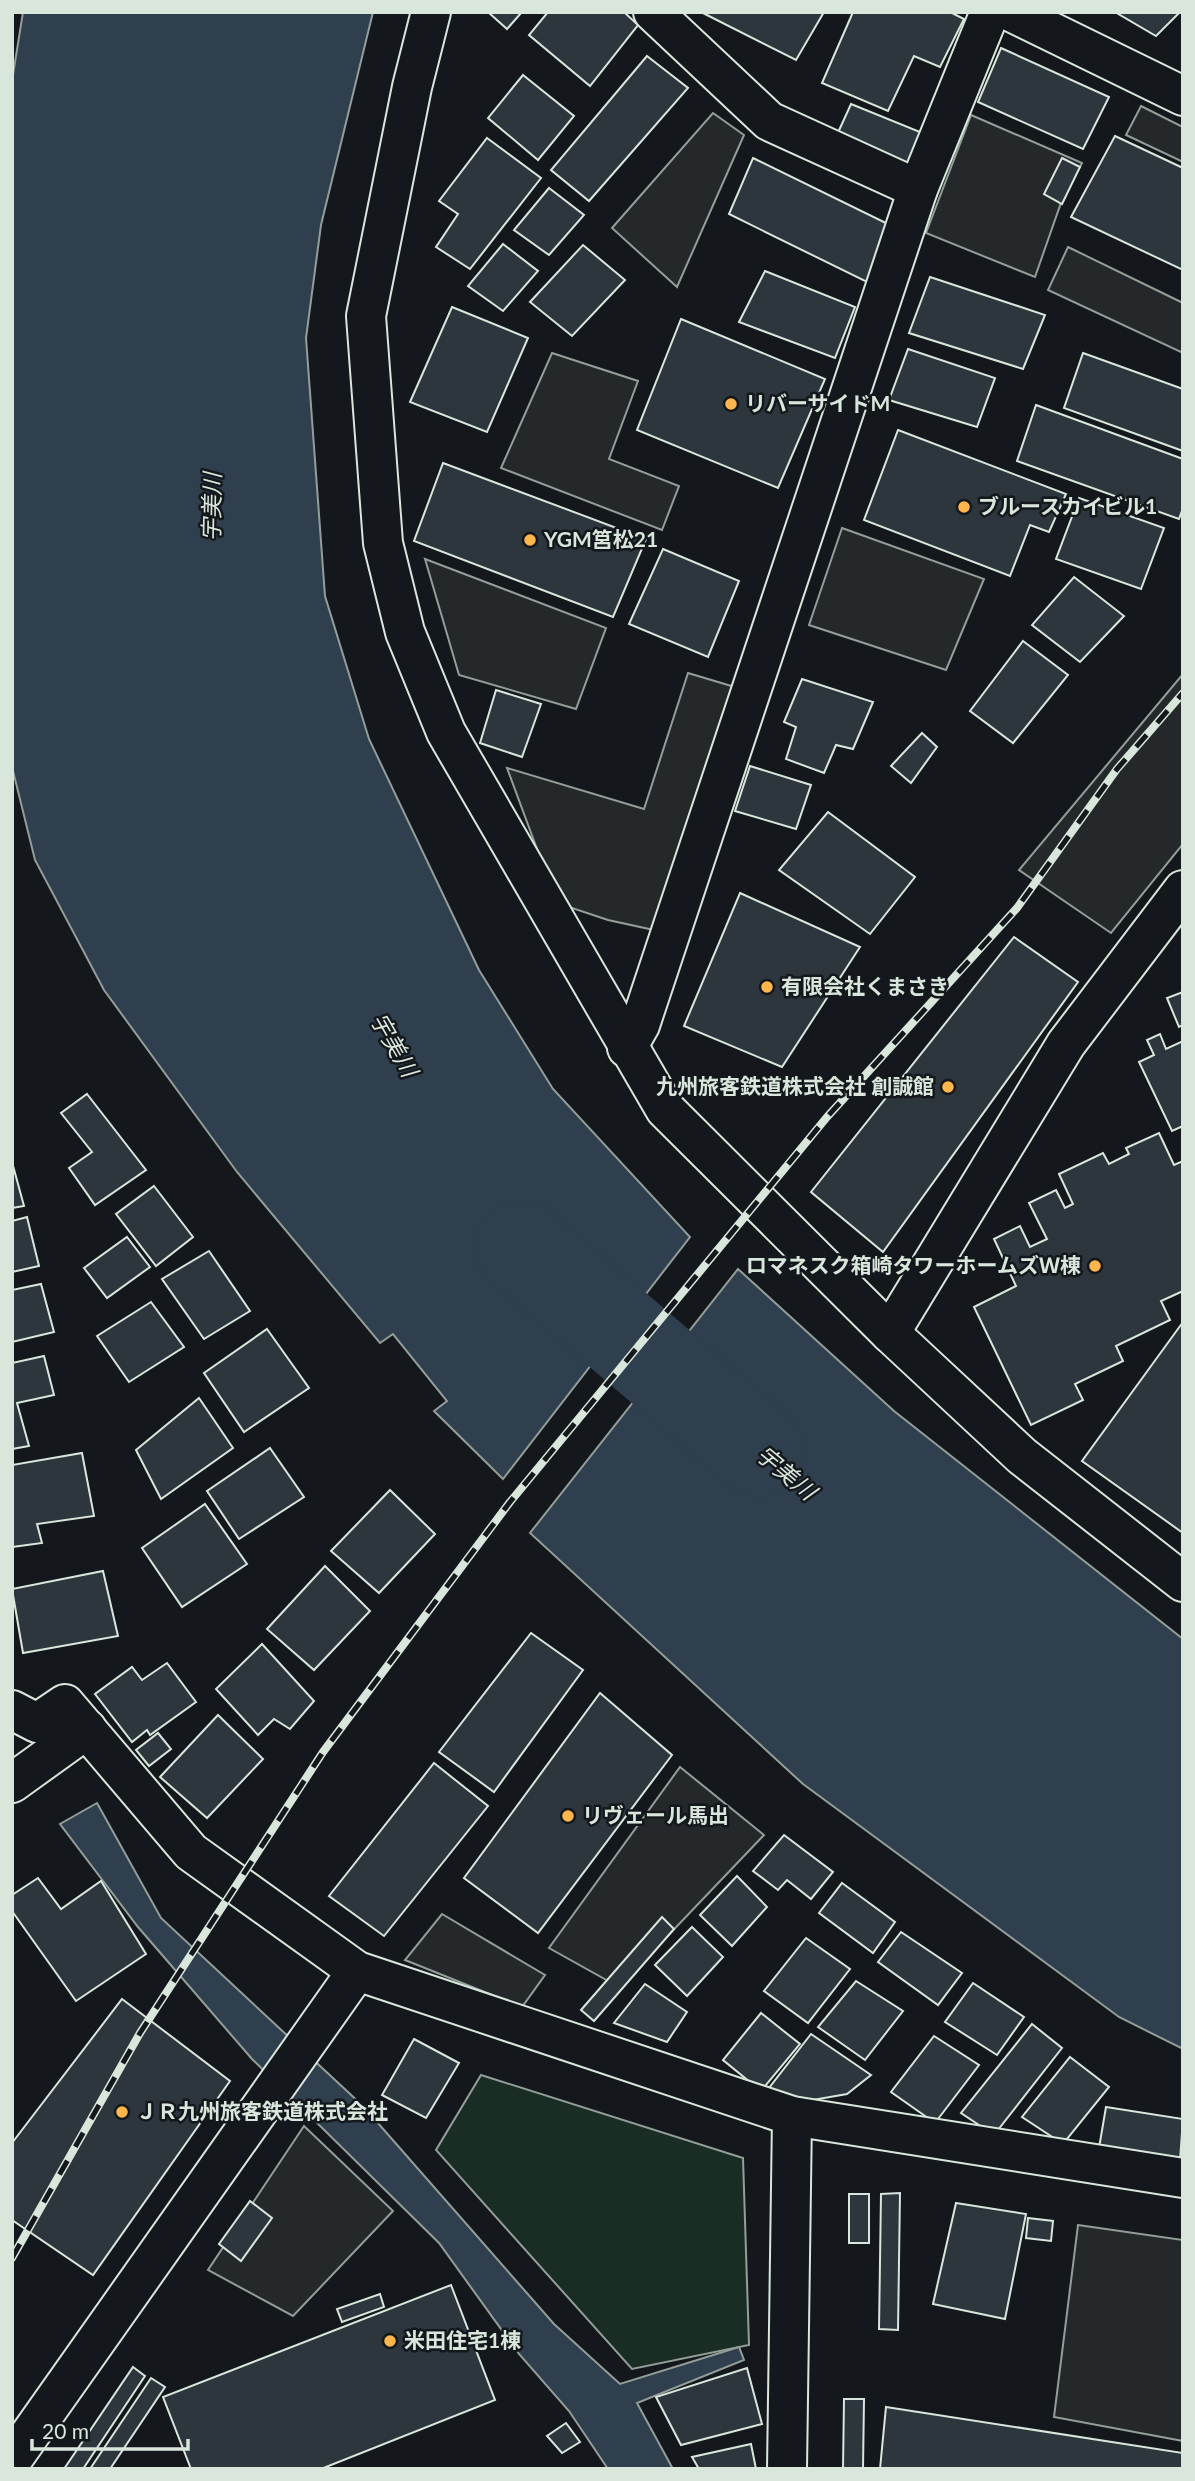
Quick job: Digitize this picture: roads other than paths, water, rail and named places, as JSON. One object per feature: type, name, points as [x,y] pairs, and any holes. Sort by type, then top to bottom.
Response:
[{"type":"street","points":[[431,12],[412,87],[366,316],[383,543],[405,632],[446,732],[627,1048],[665,1109],[890,1333],[1022,1456],[1183,1582]]},
{"type":"street","points":[[653,12],[769,121],[918,189]]},
{"type":"street","points":[[627,1048],[640,1025],[740,732],[918,189],[990,12]]},
{"type":"street","points":[[1011,12],[1183,96]]},
{"type":"street","points":[[890,1333],[1066,1044],[1183,890]]},
{"type":"street","points":[[12,1710],[37,1723],[65,1704],[191,1852],[357,1971],[792,2116],[1183,2178]]},
{"type":"street","points":[[12,1783],[87,1728]]},
{"type":"street","points":[[12,2460],[357,1971]]},
{"type":"street","points":[[786,2469],[792,2116]]},
{"type":"water","points":[[23,12],[373,12],[321,225],[306,338],[325,596],[369,739],[479,970],[553,1089],[690,1237],[503,1479],[434,1411],[447,1401],[393,1334],[380,1343],[237,1172],[104,990],[35,860],[12,767],[12,81]]},
{"type":"water","points":[[738,1269],[894,1411],[1183,1639],[1183,2049],[1119,2017],[803,1784],[530,1533]]},
{"type":"water","points":[[97,1803],[161,1918],[363,2106],[554,2324],[620,2384],[739,2347],[744,2360],[637,2403],[673,2469],[608,2469],[569,2411],[519,2354],[439,2243],[252,2059],[138,1927],[60,1824]]},
{"type":"waterway","name":"宇美川","points":[[521,1247],[758,1450]]},
{"type":"railway","points":[[12,2258],[140,2033],[323,1752],[510,1502],[827,1117],[1017,908],[1117,769],[1183,693]]},
{"type":"place","name":"リバーサイドM","points":[[731,404]]},
{"type":"place","name":"ブルースカイビル1","points":[[964,507]]},
{"type":"place","name":"YGM筥松21","points":[[530,540]]},
{"type":"place","name":"有限会社くまさき","points":[[767,987]]},
{"type":"place","name":"九州旅客鉄道株式会社 創誠館","points":[[948,1087]]},
{"type":"place","name":"ロマネスク箱崎タワーホームズＷ棟","points":[[1095,1266]]},
{"type":"place","name":"リヴェール馬出","points":[[568,1816]]},
{"type":"place","name":"ＪＲ九州旅客鉄道株式会社","points":[[122,2112]]},
{"type":"place","name":"米田住宅1棟","points":[[390,2341]]}]
